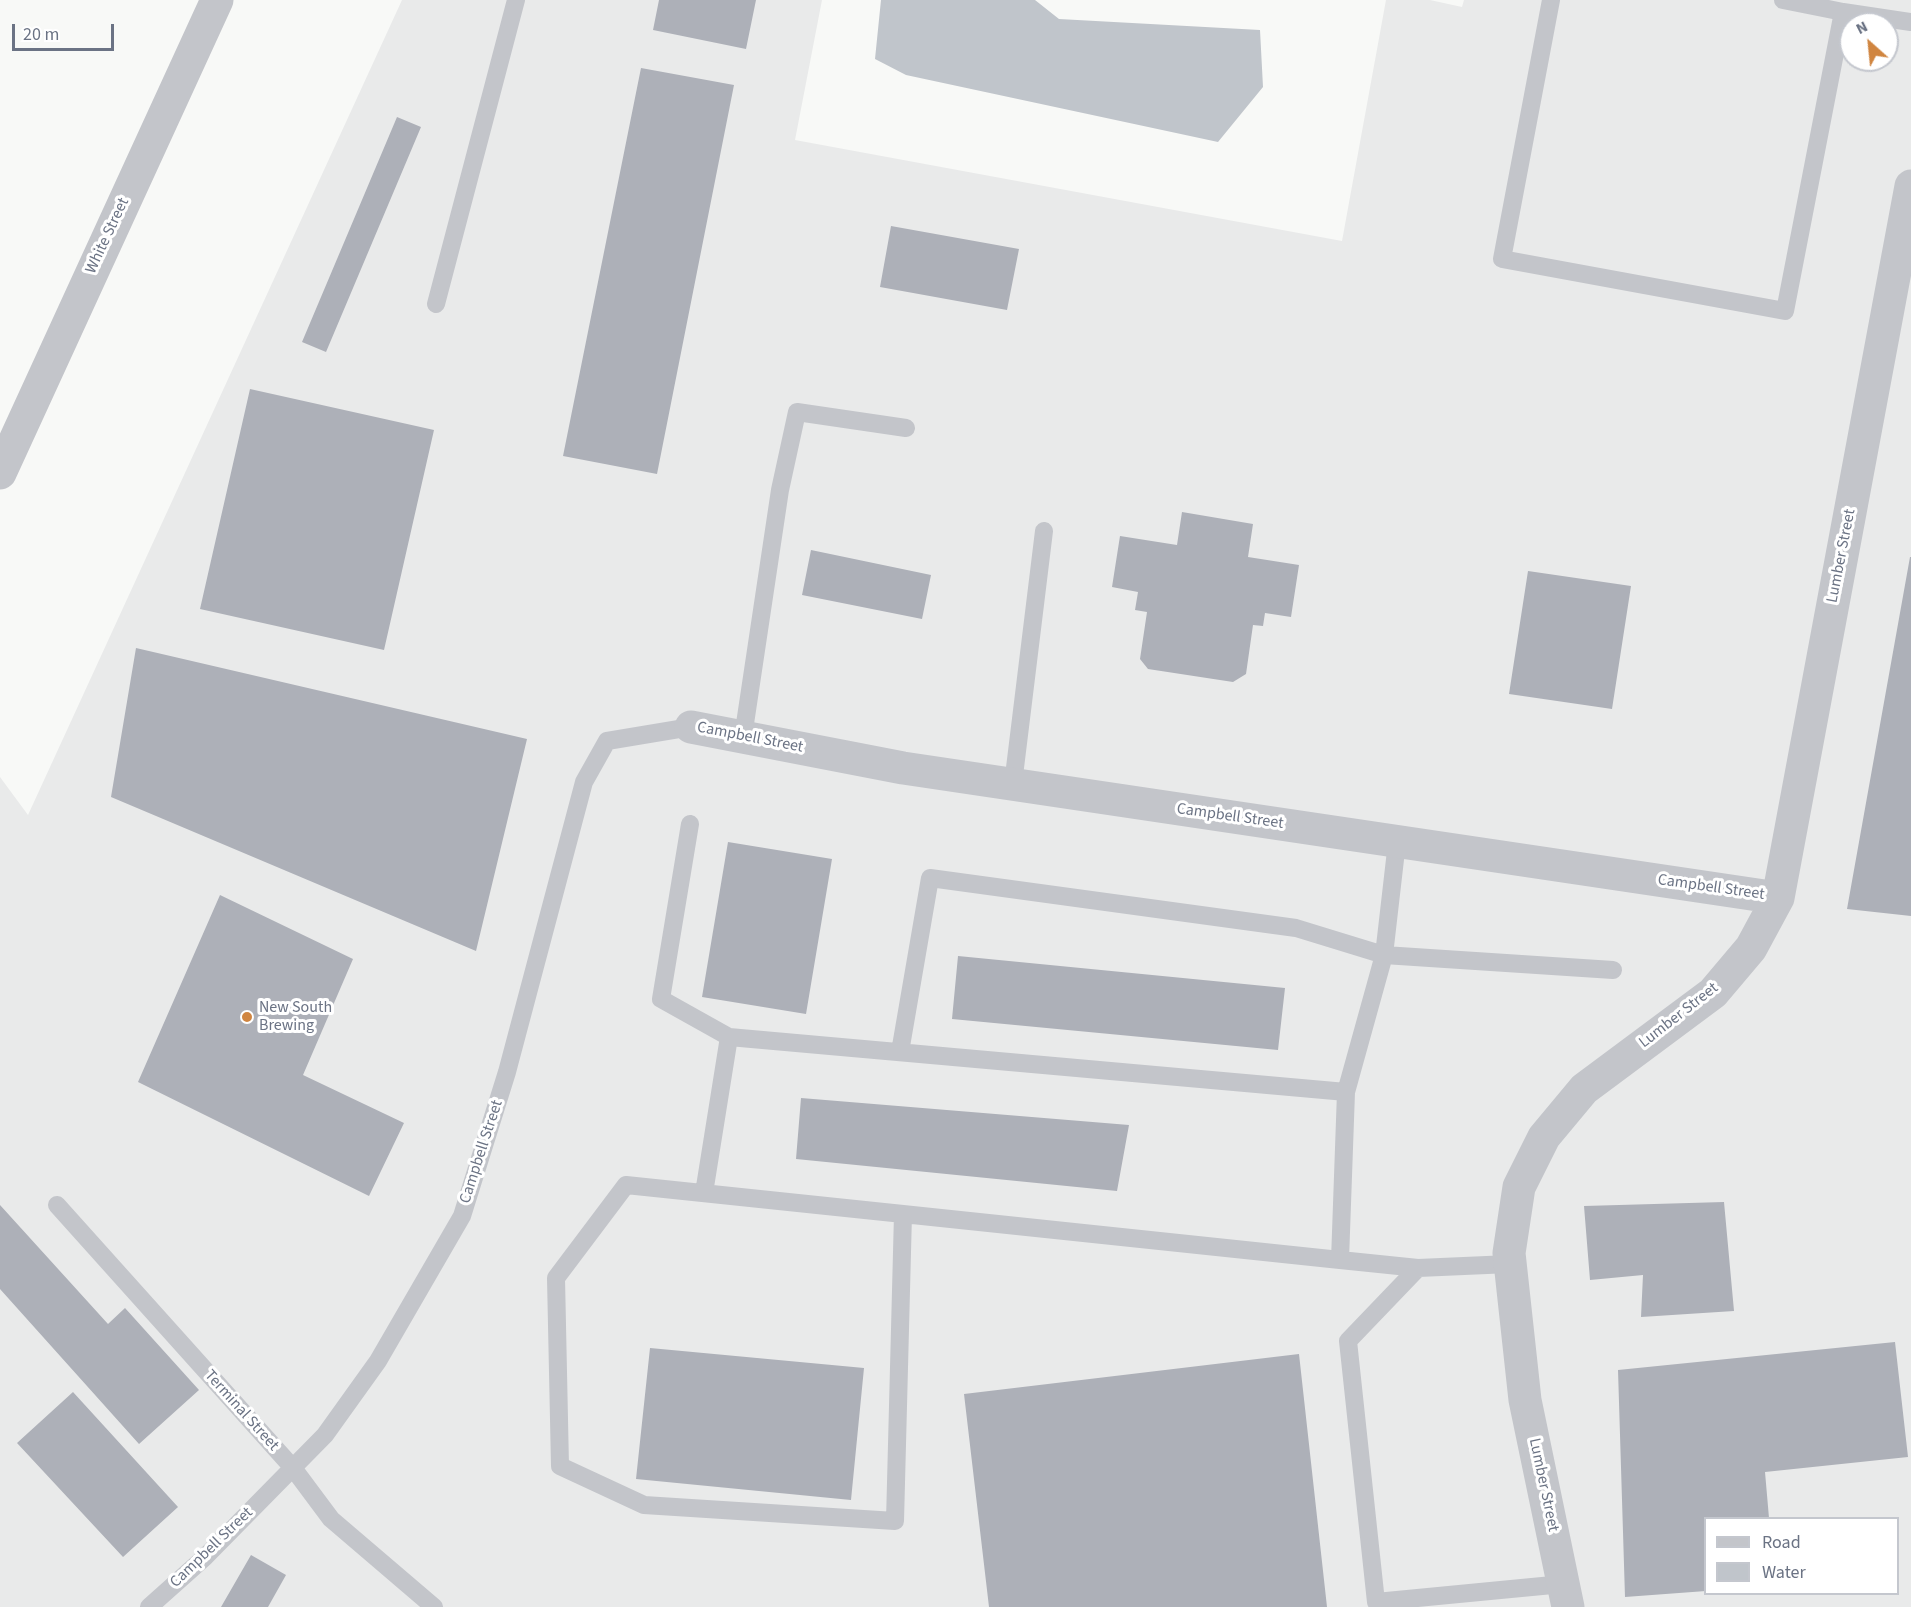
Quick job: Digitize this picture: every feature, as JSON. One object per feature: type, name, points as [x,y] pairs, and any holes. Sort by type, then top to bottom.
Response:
[{"type":"street","name":"White Street","points":[[0,473],[217,0]]},
{"type":"street","name":"Lumber Street","points":[[1566,1595],[1525,1400],[1509,1253],[1519,1187],[1544,1137],[1584,1089],[1713,993],[1751,948],[1778,898],[1911,186]]},
{"type":"street","name":"Campbell Street","points":[[691,726],[903,768],[1778,898]]},
{"type":"lane","points":[[436,304],[516,0]]},
{"type":"lane","points":[[1551,0],[1502,259],[1785,311],[1839,33]]},
{"type":"lane","points":[[1783,0],[1843,12]]},
{"type":"lane","points":[[743,737],[780,490],[797,412],[906,428]]},
{"type":"lane","points":[[1013,784],[1044,531]]},
{"type":"lane","name":"Campbell Street","points":[[149,1607],[205,1557],[326,1435],[378,1361],[462,1216],[507,1072],[584,782],[607,741],[691,726]]},
{"type":"lane","points":[[690,824],[662,999],[729,1037],[1346,1092]]},
{"type":"lane","points":[[1340,1260],[1346,1092],[1384,956],[1397,842]]},
{"type":"lane","points":[[900,1052],[930,878],[1296,928],[1384,956],[1613,970]]},
{"type":"lane","points":[[704,1193],[729,1037]]},
{"type":"lane","points":[[903,1214],[894,1521],[644,1505],[560,1466],[556,1278],[626,1185],[704,1193],[1340,1260],[1418,1268],[1510,1264]]},
{"type":"lane","name":"Terminal Street","points":[[57,1205],[293,1468],[331,1519],[434,1607]]},
{"type":"lane","points":[[1418,1268],[1348,1341],[1376,1602],[1566,1595]]},
{"type":"shaded area","points":[[402,0],[822,0],[795,140],[1342,241],[1386,0],[1430,0],[1462,7],[1464,0],[1911,0],[1911,1607],[0,1607],[0,777],[28,815]]},
{"type":"water","points":[[881,0],[1035,0],[1059,19],[1260,30],[1263,87],[1218,142],[906,75],[875,59]]},
{"type":"building","points":[[659,0],[756,0],[746,49],[653,30]]},
{"type":"building","points":[[641,68],[734,85],[657,474],[563,456]]},
{"type":"building","points":[[397,117],[421,127],[326,352],[302,342]]},
{"type":"building","points":[[891,226],[1019,249],[1007,310],[880,287]]},
{"type":"building","points":[[250,389],[434,430],[384,650],[200,609]]},
{"type":"building","points":[[1182,512],[1253,524],[1248,557],[1299,565],[1291,617],[1265,613],[1263,626],[1253,625],[1246,674],[1233,682],[1148,669],[1140,659],[1147,612],[1135,610],[1138,592],[1112,587],[1120,536],[1177,545]]},
{"type":"building","points":[[811,550],[931,575],[922,619],[802,595]]},
{"type":"building","points":[[1911,557],[1911,916],[1847,909]]},
{"type":"building","points":[[1528,571],[1631,586],[1612,709],[1509,694]]},
{"type":"building","points":[[136,648],[527,739],[476,951],[111,797]]},
{"type":"building","points":[[728,842],[832,859],[806,1014],[702,997]]},
{"type":"building","name":"New South Brewing","points":[[220,895],[353,959],[303,1075],[404,1123],[369,1196],[138,1082]]},
{"type":"building","points":[[958,956],[1285,988],[1278,1050],[952,1019]]},
{"type":"building","points":[[801,1098],[1129,1125],[1117,1191],[796,1159]]},
{"type":"building","points":[[1724,1202],[1734,1311],[1641,1317],[1643,1275],[1590,1280],[1584,1206]]},
{"type":"building","points":[[0,1205],[108,1324],[125,1308],[199,1390],[139,1444],[0,1289]]},
{"type":"building","points":[[1895,1342],[1908,1457],[1765,1472],[1769,1517],[1704,1517],[1704,1591],[1625,1597],[1618,1370]]},
{"type":"building","points":[[650,1348],[864,1368],[851,1500],[636,1479]]},
{"type":"building","points":[[1299,1354],[1327,1607],[989,1607],[964,1394]]},
{"type":"building","points":[[73,1392],[178,1507],[123,1557],[17,1443]]},
{"type":"building","points":[[251,1555],[286,1575],[268,1607],[221,1607]]},
{"type":"place","name":"New South Brewing","points":[[247,1017]]}]
